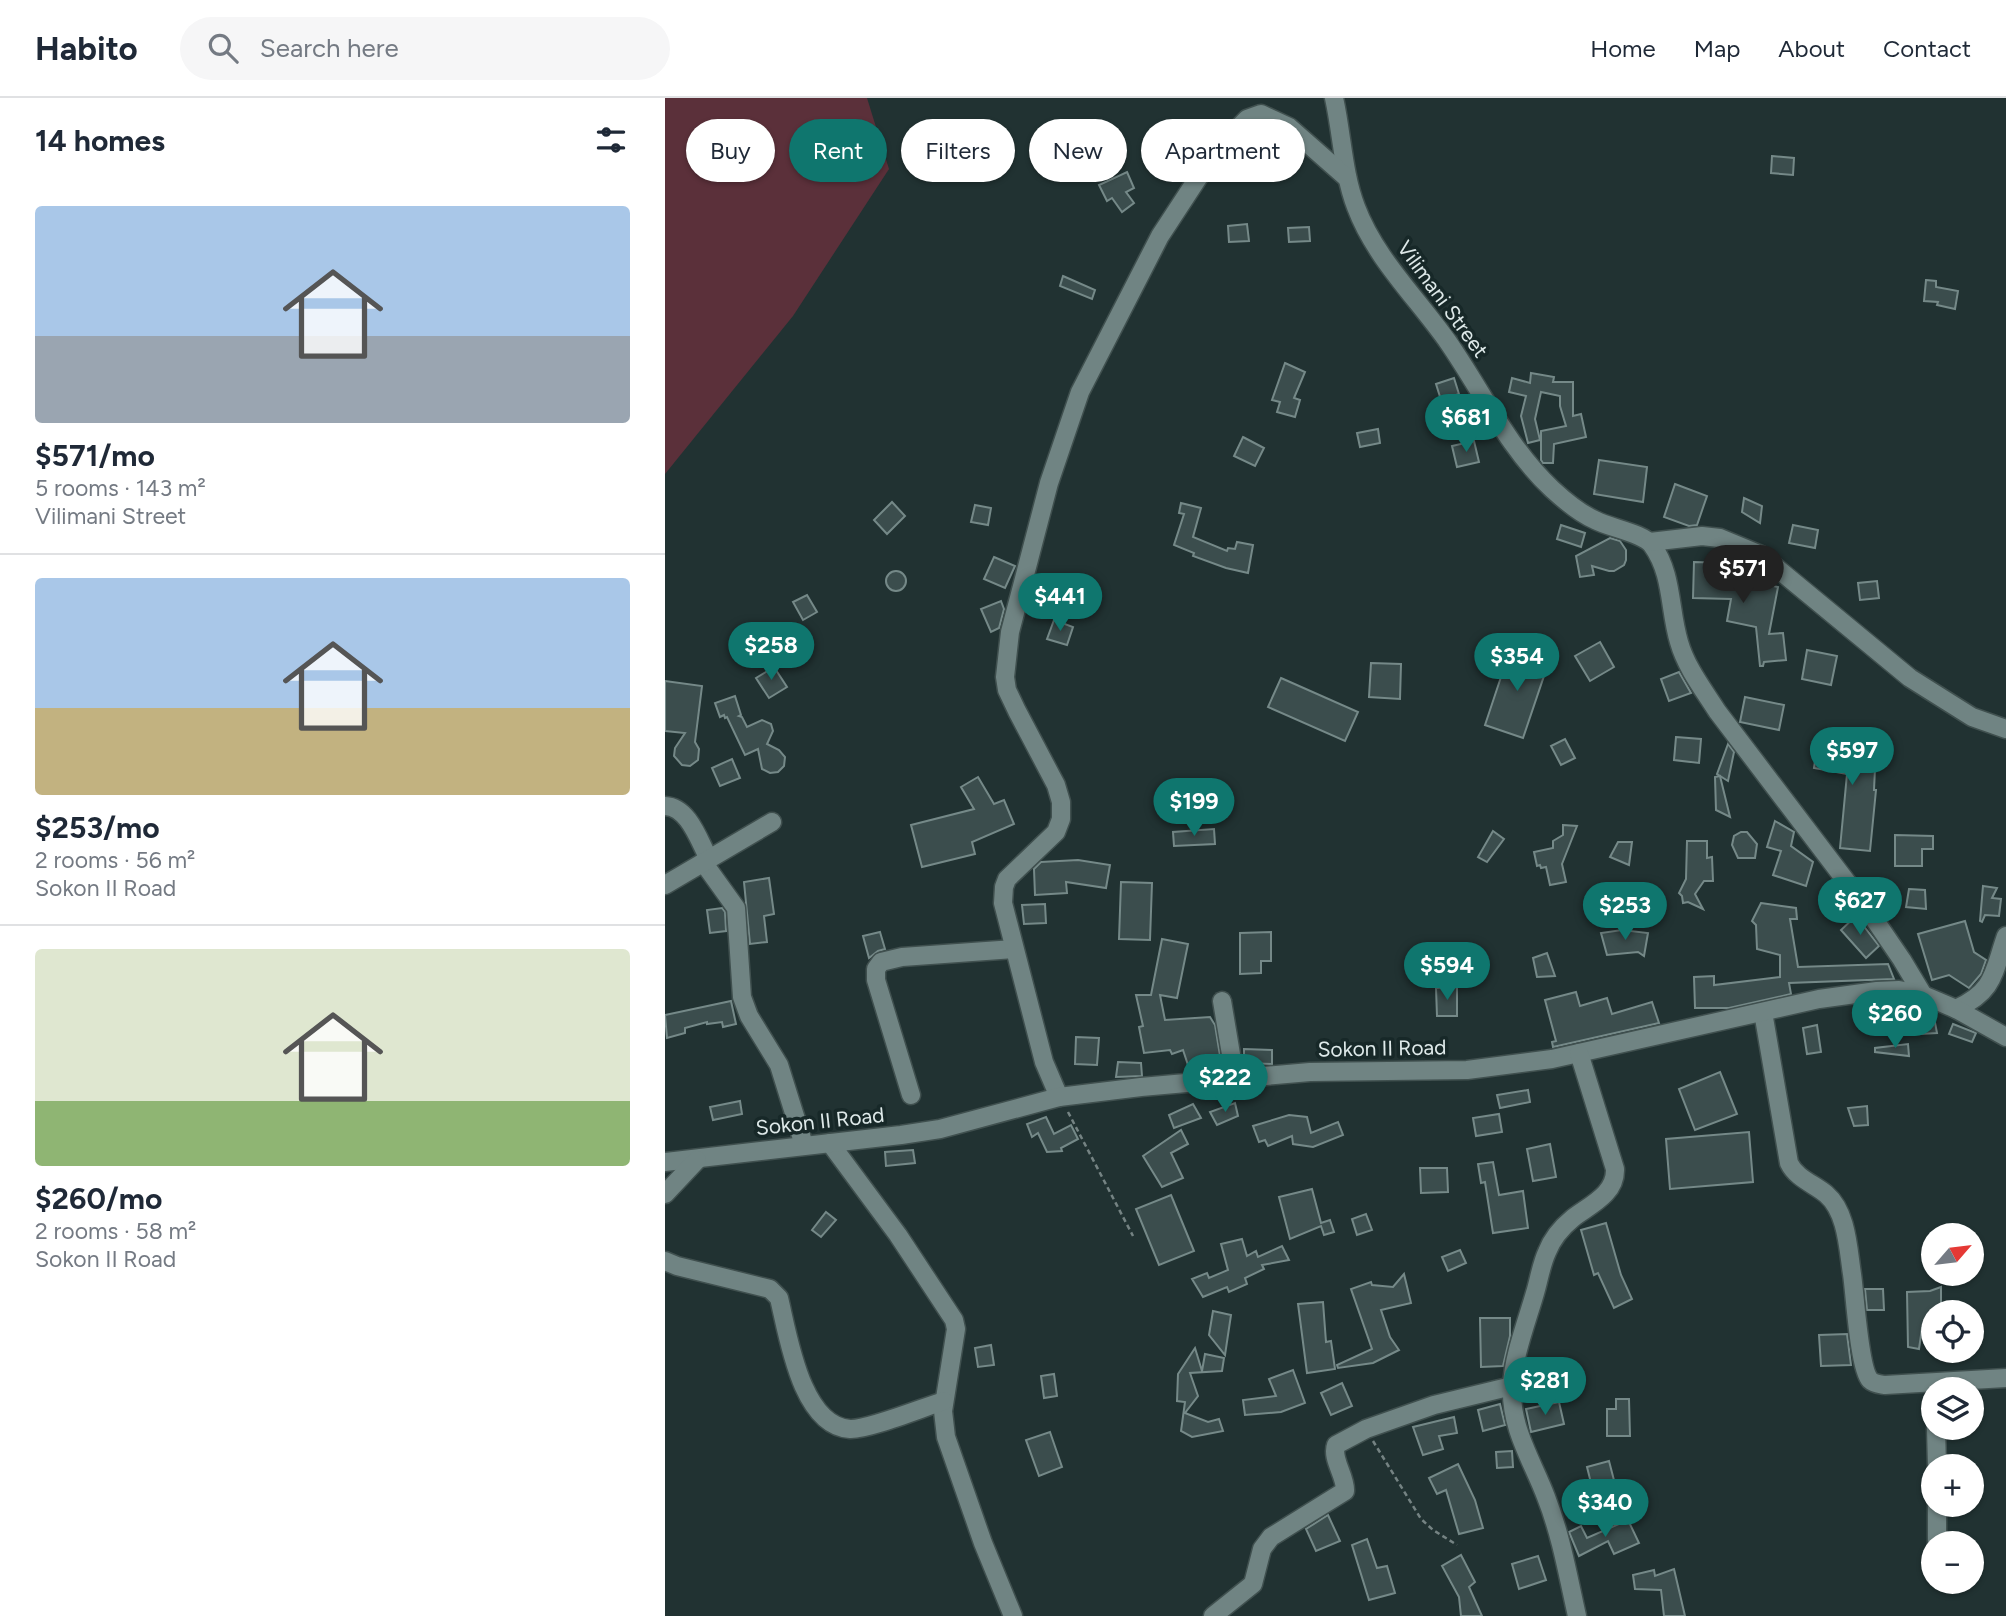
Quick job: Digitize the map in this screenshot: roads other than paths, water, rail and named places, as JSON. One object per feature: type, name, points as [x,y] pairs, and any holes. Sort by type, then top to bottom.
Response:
[{"type":"street","name":"Vilimani Street","points":[[1334,98],[1347,178],[1356,208],[1395,273],[1454,351],[1527,462],[1572,506],[1594,520],[1638,535],[1650,542]]},
{"type":"street","points":[[1059,1097],[1044,1062],[1003,903],[1004,887],[1013,872],[1056,832],[1061,819],[1061,802],[1056,785],[1007,690],[1005,677],[1010,632],[1049,483],[1080,392],[1160,236],[1229,135],[1247,119],[1261,114],[1289,127],[1347,178]]},
{"type":"street","points":[[1923,995],[1868,910],[1717,711],[1701,686],[1680,645],[1673,621],[1668,579],[1660,557],[1650,542],[1702,536],[1731,542],[1761,555],[1910,678],[1972,716],[2006,729]]},
{"type":"street","points":[[665,806],[678,809],[687,818],[706,860],[736,908],[742,998],[749,1016],[779,1065],[804,1146]]},
{"type":"street","points":[[665,885],[772,822]]},
{"type":"street","points":[[1956,1009],[1975,1000],[1985,991],[2006,936]]},
{"type":"street","points":[[911,1096],[876,980],[876,969],[881,962],[902,957],[1014,949]]},
{"type":"street","name":"Sokon II Road","points":[[665,1162],[940,1129],[1059,1097],[1310,1072],[1467,1070],[1579,1053],[1819,999],[1877,991],[1899,990],[1923,995],[1956,1009],[2006,1037]]},
{"type":"street","points":[[1222,1001],[1235,1078]]},
{"type":"street","points":[[1763,1012],[1789,1163],[1797,1174],[1833,1202],[1847,1237],[1866,1373],[1869,1379],[1879,1384],[1921,1385]]},
{"type":"street","points":[[1577,1616],[1566,1564],[1547,1499],[1518,1434],[1512,1386],[1526,1322],[1547,1252],[1558,1233],[1602,1197],[1613,1185],[1616,1177],[1579,1053]]},
{"type":"street","points":[[830,1143],[898,1235],[954,1320],[956,1329],[943,1423],[983,1543],[1013,1616]]},
{"type":"street","points":[[665,1194],[697,1160]]},
{"type":"street","points":[[665,1261],[770,1289],[779,1298],[804,1392],[820,1413],[833,1423],[850,1429],[878,1423],[944,1401]]},
{"type":"street","points":[[1984,1381],[2006,1378]]},
{"type":"street","points":[[1213,1616],[1253,1584],[1262,1549],[1272,1537],[1345,1492],[1334,1448],[1342,1441],[1366,1429],[1434,1405],[1512,1386]]}]
